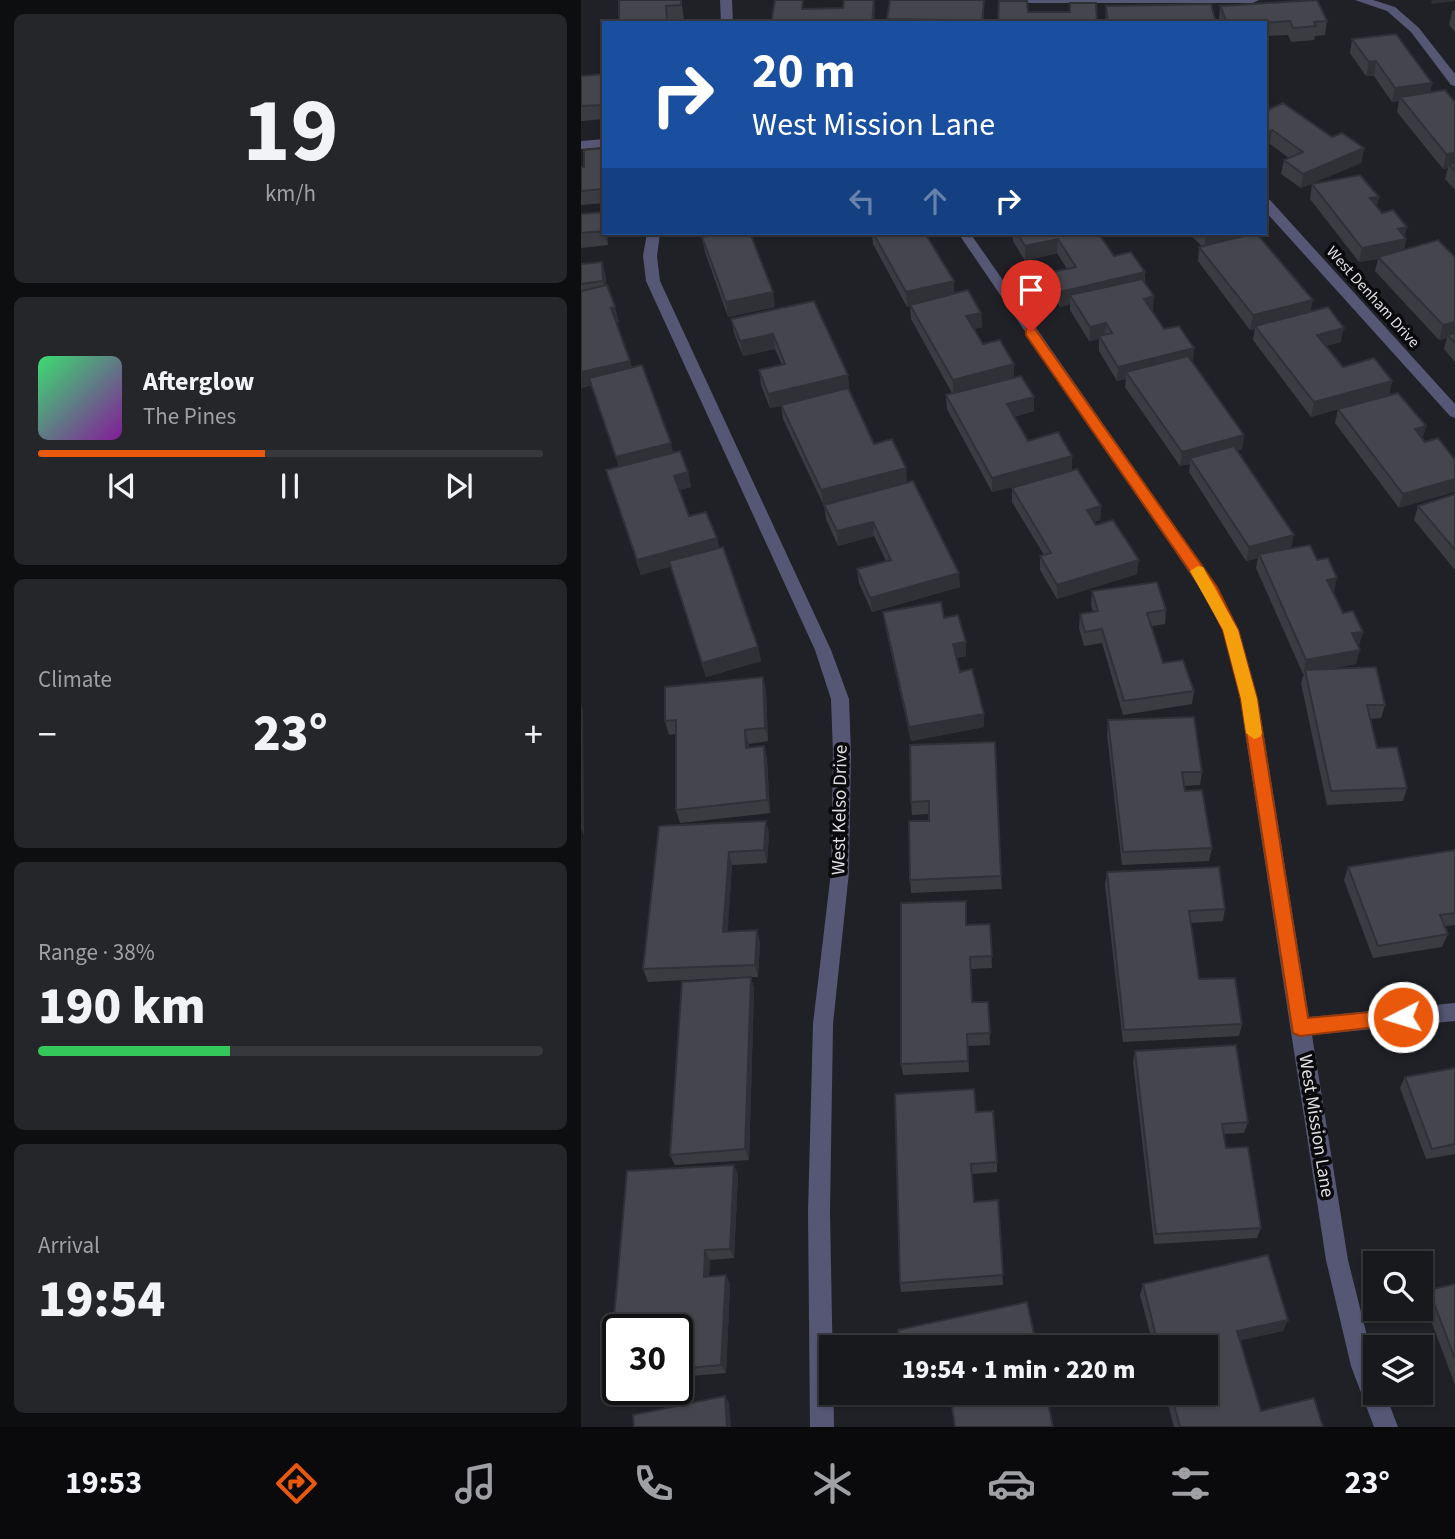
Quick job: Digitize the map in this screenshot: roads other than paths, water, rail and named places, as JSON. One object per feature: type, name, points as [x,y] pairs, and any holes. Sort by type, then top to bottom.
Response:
[{"type":"street","points":[[726,0],[727,21]]},
{"type":"street","points":[[1024,0],[1252,0]]},
{"type":"street","points":[[1361,0],[1391,9],[1415,30],[1455,82]]},
{"type":"street","points":[[581,145],[602,143]]},
{"type":"street","name":"West Denham Drive","points":[[1267,205],[1455,413]]},
{"type":"street","name":"West Kelso Drive","points":[[653,235],[650,256],[653,281],[818,638],[840,699],[840,872],[822,1037],[819,1212],[822,1427]]},
{"type":"street","name":"West Mission Lane","points":[[965,235],[1212,591],[1231,630],[1249,699],[1337,1260],[1363,1366],[1386,1427]]},
{"type":"street","points":[[1300,1027],[1455,1013]]}]
